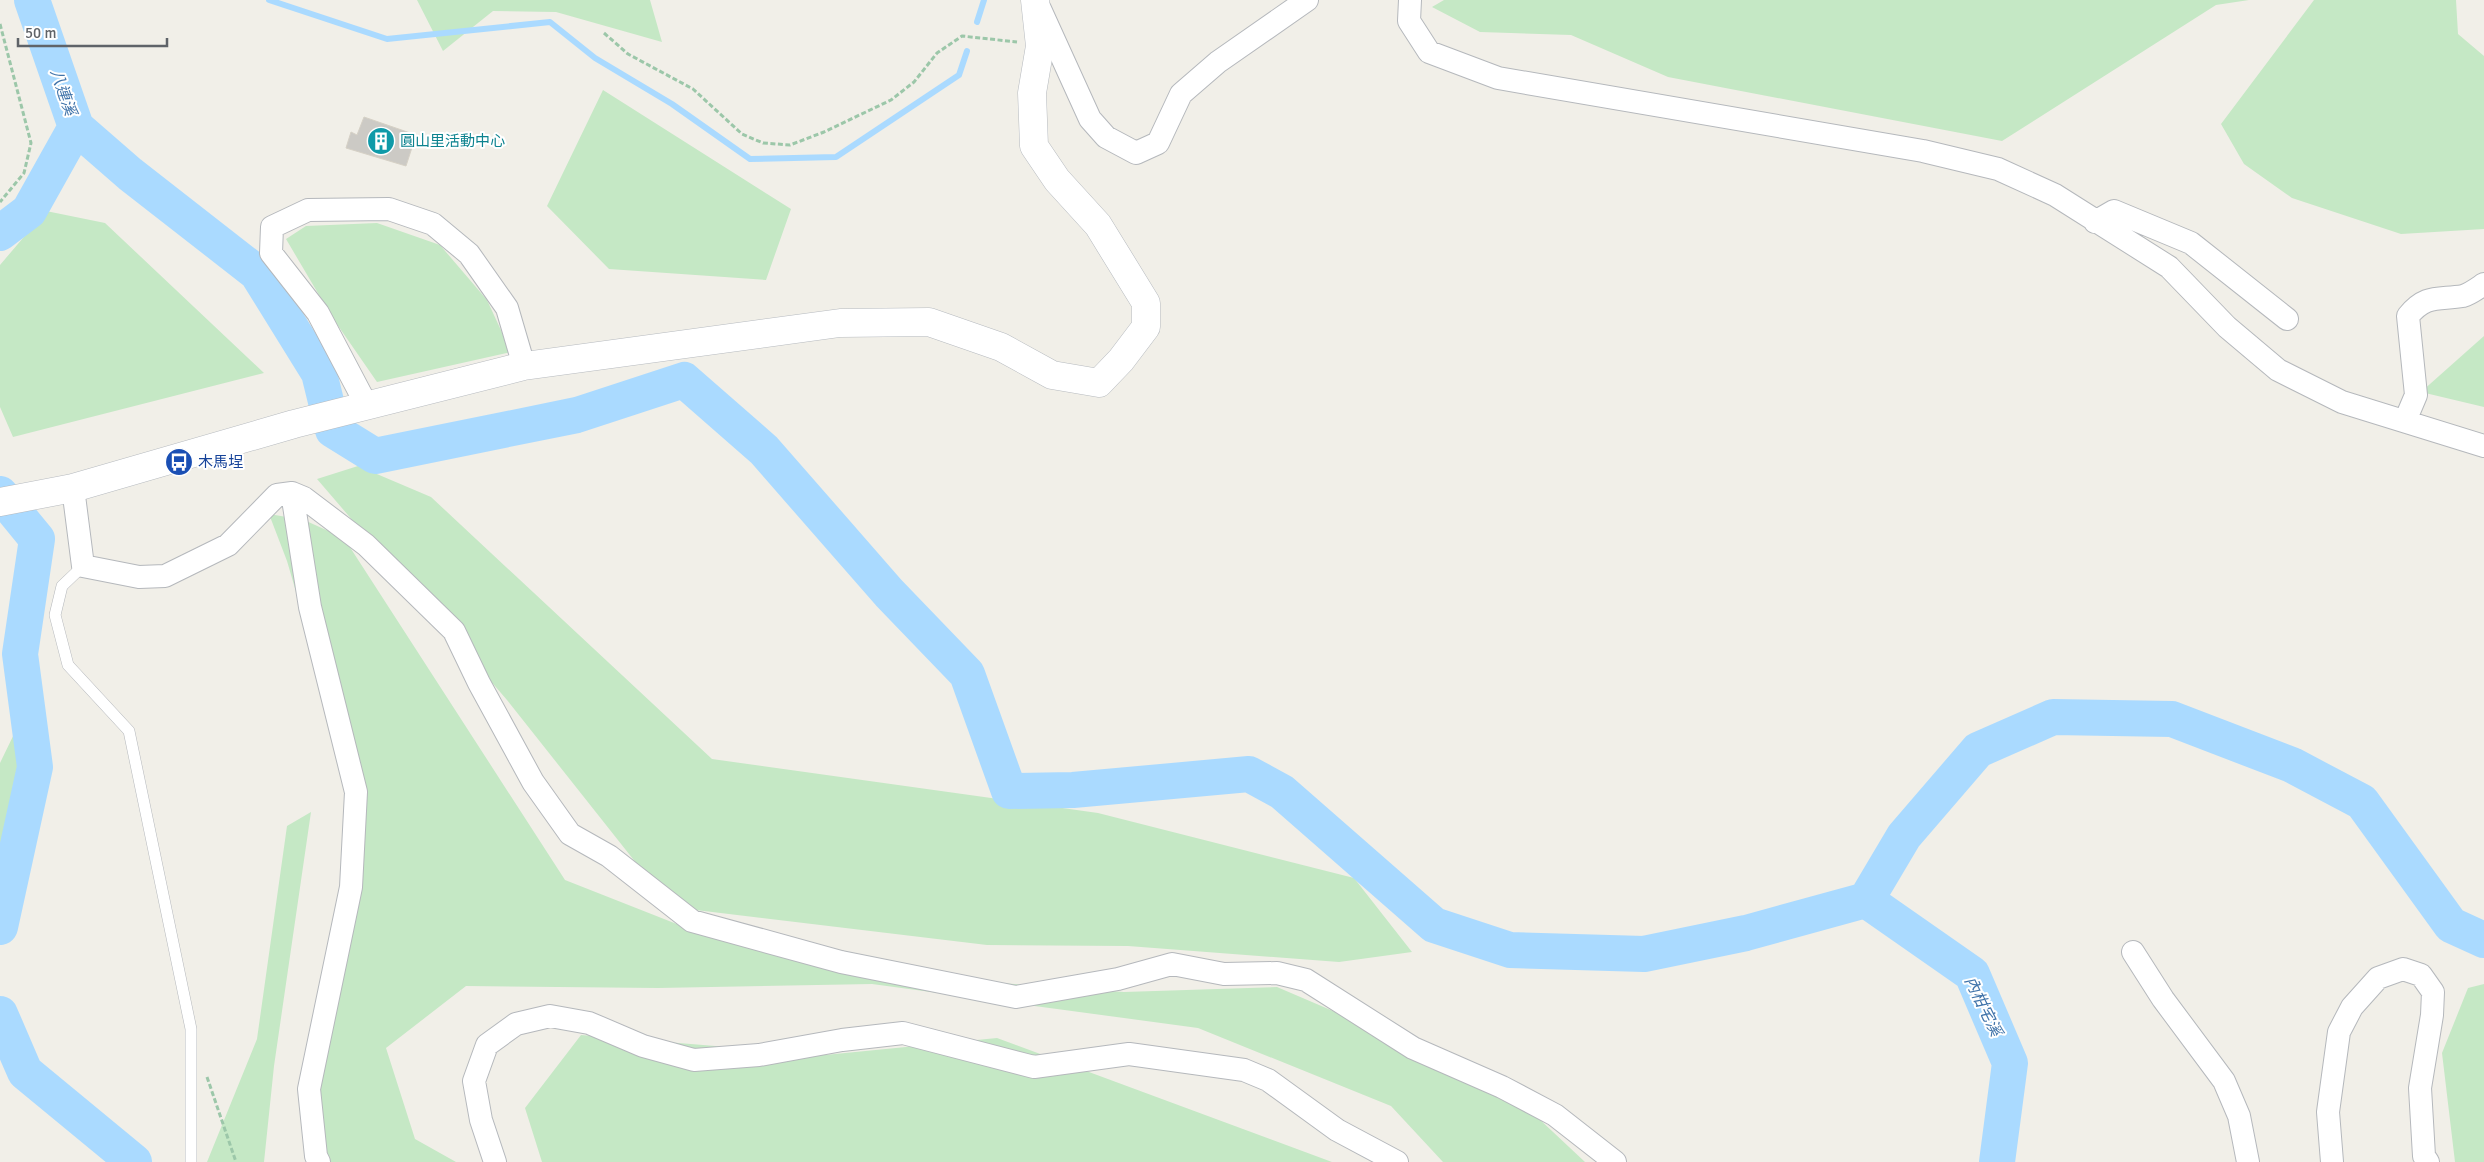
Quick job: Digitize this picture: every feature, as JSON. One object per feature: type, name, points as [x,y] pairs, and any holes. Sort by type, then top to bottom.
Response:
[{"type":"street","points":[[1036,2],[1090,119],[1106,137],[1136,153],[1158,143],[1181,94],[1218,62],[1307,0]]},
{"type":"street","points":[[1410,0],[1409,20],[1429,52],[1498,78],[1923,151],[1998,170],[2055,194],[2095,222],[2169,267],[2227,327],[2278,370],[2342,402],[2484,446]]},
{"type":"street","points":[[0,502],[72,488],[294,424],[524,366],[830,324],[898,321],[929,322],[1001,348],[1052,375],[1099,383],[1121,360],[1146,327],[1146,303],[1098,225],[1058,180],[1034,146],[1032,93],[1040,46],[1036,2]]},
{"type":"street","points":[[361,407],[318,313],[271,253],[272,227],[308,210],[389,209],[433,224],[469,254],[507,308],[524,366]]},
{"type":"street","points":[[2095,222],[2114,211],[2191,243],[2287,319]]},
{"type":"street","points":[[2405,421],[2416,395],[2408,316],[2417,305],[2432,298],[2465,296],[2484,284]]},
{"type":"street","points":[[72,488],[83,566],[139,577],[165,576],[228,545],[277,495],[292,493],[304,498],[366,545],[454,631],[479,683],[533,782],[570,834],[609,856],[692,921],[841,962],[1016,997],[1118,979],[1172,964],[1224,974],[1277,973],[1306,980],[1413,1048],[1502,1087],[1555,1115],[1614,1162]]},
{"type":"street","points":[[292,493],[310,607],[356,792],[351,887],[309,1089],[316,1156],[319,1162]]},
{"type":"street","points":[[2133,952],[2163,999],[2224,1081],[2239,1116],[2248,1162]]},
{"type":"street","points":[[2332,1162],[2328,1112],[2339,1032],[2352,1007],[2378,978],[2403,969],[2421,976],[2434,992],[2420,1088],[2424,1156],[2428,1162]]},
{"type":"street","points":[[495,1162],[481,1120],[474,1081],[487,1045],[516,1024],[550,1016],[589,1023],[643,1046],[694,1060],[759,1055],[842,1040],[903,1033],[1034,1067],[1129,1054],[1244,1070],[1268,1080],[1336,1130],[1398,1162]]},
{"type":"lane","points":[[83,566],[62,586],[55,615],[68,665],[129,731],[191,1029],[191,1162]]},
{"type":"path","points":[[0,24],[31,143],[24,173],[0,202]]},
{"type":"path","points":[[604,33],[628,54],[693,89],[742,134],[763,143],[790,145],[824,132],[891,100],[914,82],[937,53],[962,36],[999,39],[1040,46]]},
{"type":"path","points":[[206,1073],[236,1162]]},
{"type":"green space","points":[[417,0],[650,0],[662,42],[556,12],[493,11],[443,51]]},
{"type":"green space","points":[[1444,0],[2249,0],[2216,5],[2002,141],[1668,77],[1571,35],[1480,32],[1432,7]]},
{"type":"green space","points":[[2314,0],[2456,0],[2458,34],[2484,56],[2484,229],[2401,234],[2292,198],[2244,164],[2221,124]]},
{"type":"green space","points":[[603,90],[791,209],[766,280],[609,269],[547,206]]},
{"type":"green space","points":[[46,211],[105,223],[264,373],[13,437],[0,407],[0,265]]},
{"type":"green space","points":[[377,223],[440,245],[487,300],[511,352],[377,382],[332,317],[286,239],[306,226]]},
{"type":"green space","points":[[2484,336],[2484,407],[2421,392]]},
{"type":"green space","points":[[358,466],[431,497],[712,759],[1098,813],[1354,878],[1412,952],[1339,962],[1128,946],[987,945],[671,907],[507,700],[317,479]]},
{"type":"green space","points":[[269,514],[304,520],[344,538],[565,880],[697,932],[849,972],[1124,992],[1277,987],[1501,1083],[1585,1162],[1443,1162],[1391,1106],[1198,1028],[872,984],[658,988],[466,986],[386,1048],[415,1139],[456,1162],[327,1162],[307,1118],[347,928],[351,765],[332,715],[287,561]]},
{"type":"green space","points":[[16,730],[34,743],[0,878],[0,763]]},
{"type":"green space","points":[[311,812],[274,1066],[264,1162],[207,1162],[257,1039],[287,826]]},
{"type":"green space","points":[[2484,984],[2484,1162],[2455,1162],[2442,1053],[2468,988]]},
{"type":"green space","points":[[581,1035],[825,1055],[997,1038],[1332,1162],[542,1162],[525,1108]]},
{"type":"building","name":"圓山里活動中心","points":[[364,117],[416,135],[406,166],[346,148],[351,132],[357,135]]},
{"type":"waterway","name":"八連溪","points":[[32,0],[76,127]]},
{"type":"waterway","points":[[269,0],[387,39],[550,22],[595,58],[672,104],[750,159],[836,157],[959,75],[967,51]]},
{"type":"waterway","points":[[977,22],[984,0]]},
{"type":"waterway","points":[[76,127],[130,174],[257,273],[319,373],[333,430],[375,456],[577,415],[684,380],[764,450],[889,593],[967,674],[1009,791],[1073,790],[1249,774],[1282,792],[1434,925],[1510,950],[1644,954],[1746,933],[1866,900],[1904,836],[1978,750],[2053,717],[2172,719],[2292,765],[2362,802],[2451,925],[2484,940]]},
{"type":"waterway","points":[[0,233],[29,211],[76,127]]},
{"type":"waterway","points":[[0,494],[37,539],[20,654],[35,767],[0,927]]},
{"type":"waterway","name":"內柑宅溪","points":[[1866,900],[1972,974],[2010,1063],[1997,1162]]},
{"type":"waterway","points":[[0,1014],[25,1072],[134,1162]]},
{"type":"place","name":"圓山里活動中心","points":[[381,141]]},
{"type":"place","name":"木馬埕","points":[[179,462]]}]
